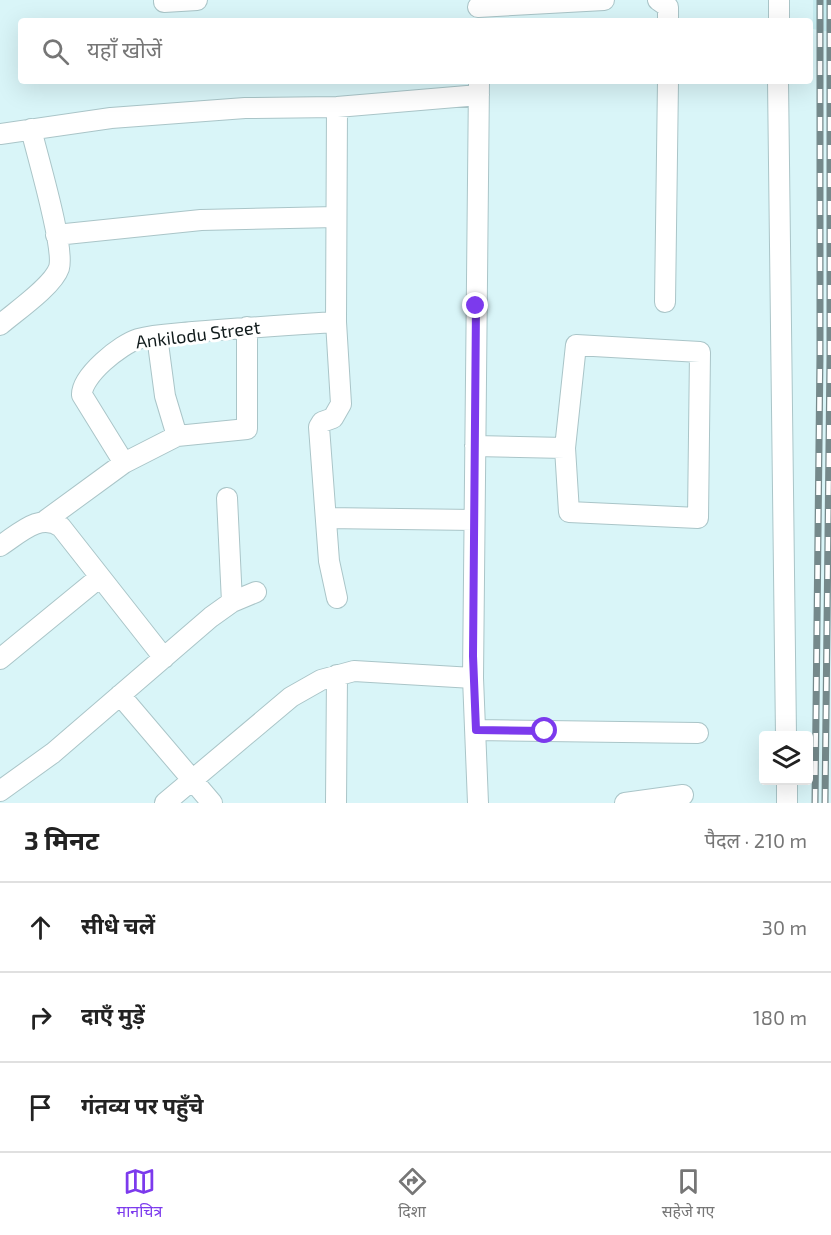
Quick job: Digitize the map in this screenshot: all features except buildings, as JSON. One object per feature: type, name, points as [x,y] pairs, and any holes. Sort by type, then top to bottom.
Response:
[{"type":"street","points":[[164,0],[164,2],[197,0]]},
{"type":"street","points":[[478,9],[604,0]]},
{"type":"street","points":[[658,0],[668,7],[668,18]]},
{"type":"street","points":[[779,0],[779,18]]},
{"type":"street","points":[[665,303],[668,84]]},
{"type":"street","points":[[778,84],[786,731]]},
{"type":"street","points":[[0,134],[111,118],[245,108],[337,107],[479,88],[473,678],[478,803]]},
{"type":"street","points":[[337,107],[336,322],[341,404],[333,418],[322,422],[319,428],[329,561],[337,598]]},
{"type":"street","points":[[0,325],[49,282],[58,269],[60,258],[31,129]]},
{"type":"street","points":[[56,235],[201,220],[336,217]]},
{"type":"street","name":"Ankilodu Street","points":[[124,463],[82,394],[81,387],[86,378],[123,347],[140,339],[157,336],[247,327],[336,322]]},
{"type":"street","points":[[3,536],[46,520],[124,463],[177,436],[247,429],[247,327]]},
{"type":"street","points":[[157,336],[165,396],[177,436]]},
{"type":"street","points":[[576,345],[700,352],[698,518],[569,512],[565,448],[576,345]]},
{"type":"street","points":[[475,446],[565,448]]},
{"type":"street","points":[[227,498],[231,602]]},
{"type":"street","points":[[326,518],[474,519]]},
{"type":"street","points":[[46,520],[61,527],[164,658]]},
{"type":"street","points":[[0,659],[100,577]]},
{"type":"street","points":[[0,791],[53,753],[231,602],[256,592]]},
{"type":"street","points":[[165,803],[291,697],[321,680],[354,671],[473,678]]},
{"type":"street","points":[[336,803],[337,675]]},
{"type":"street","points":[[120,695],[194,779],[212,803]]},
{"type":"street","points":[[476,730],[698,733]]},
{"type":"street","points":[[787,785],[787,803]]},
{"type":"street","points":[[625,803],[683,795]]},
{"type":"shaded area","points":[[813,0],[831,0],[831,32],[813,29]]},
{"type":"railway","points":[[815,803],[820,354],[820,0]]},
{"type":"railway","points":[[825,803],[830,357],[830,0]]},
{"type":"route","points":[[476,306],[473,678],[476,730],[545,731]]}]
